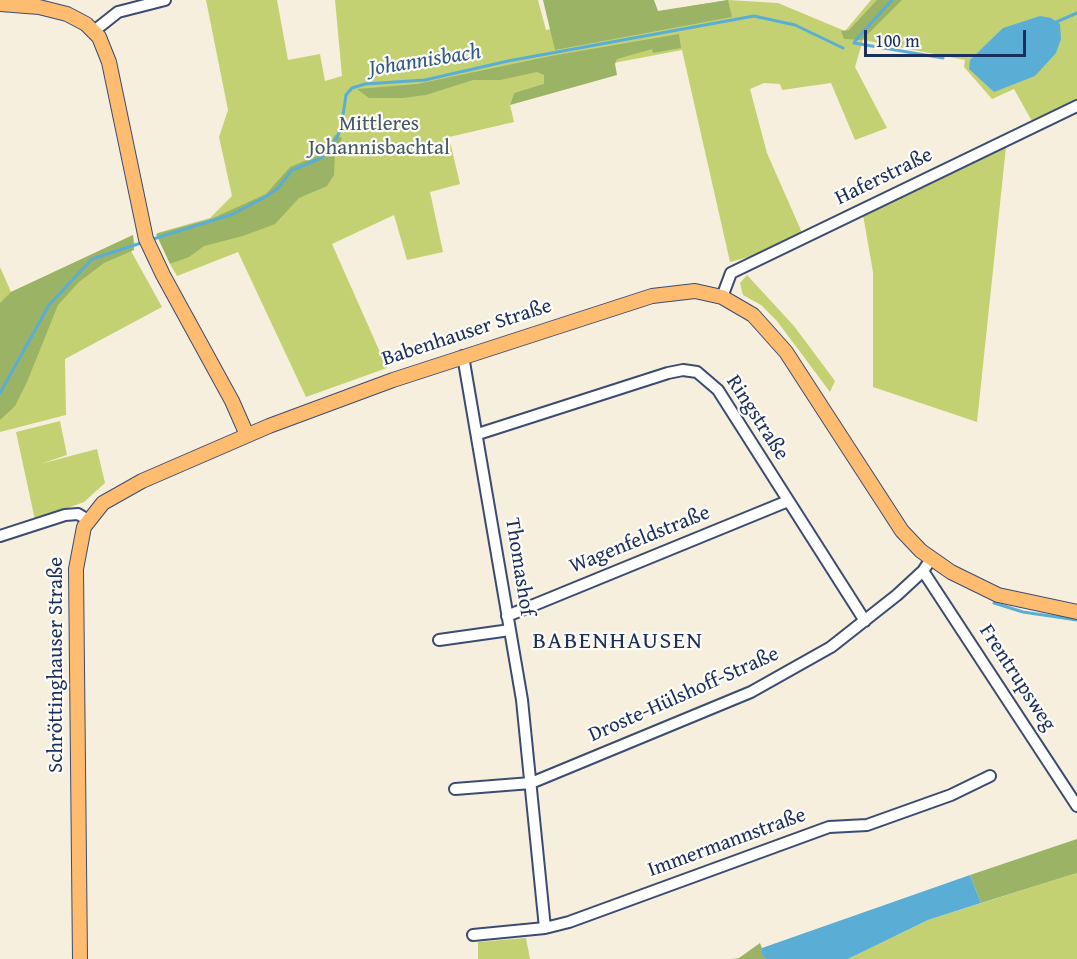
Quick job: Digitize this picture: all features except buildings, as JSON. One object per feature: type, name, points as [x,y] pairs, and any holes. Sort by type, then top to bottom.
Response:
[{"type":"main road","points":[[0,4],[22,3],[68,14],[94,31],[102,43],[109,62],[144,230],[150,248],[232,401],[247,435]]},
{"type":"main road","name":"Babenhauser Straße","points":[[247,435],[464,356],[652,296],[695,291],[722,297],[753,315],[786,352],[902,531],[927,565],[998,595],[1077,612]]},
{"type":"main road","name":"Schröttinghauser Straße","points":[[80,959],[76,569],[81,535],[88,520],[103,503],[126,489],[247,435]]},
{"type":"street","points":[[94,31],[118,12],[165,0]]},
{"type":"street","name":"Haferstraße","points":[[722,297],[731,273],[1077,106]]},
{"type":"street","name":"Thomashof","points":[[464,356],[522,700],[545,928]]},
{"type":"street","name":"Ringstraße","points":[[478,434],[668,373],[683,370],[697,372],[718,390],[865,621]]},
{"type":"street","name":"Wagenfeldstraße","points":[[507,616],[788,501]]},
{"type":"street","points":[[0,536],[65,515],[78,514],[88,520]]},
{"type":"street","name":"Droste-Hülshoff-Straße","points":[[455,789],[531,783],[752,692],[831,647],[865,621],[927,565]]},
{"type":"street","name":"Frentrupsweg","points":[[927,565],[1077,806]]},
{"type":"street","points":[[439,640],[510,630]]},
{"type":"street","name":"Immermannstraße","points":[[473,935],[545,928],[569,922],[829,826],[867,825],[951,795],[990,776]]},
{"type":"green space","name":"Mittleres Johannisbachtal","points":[[206,0],[277,0],[288,60],[320,54],[325,81],[342,76],[335,0],[538,0],[546,30],[728,0],[778,3],[845,31],[871,0],[1077,0],[1077,102],[1033,123],[1014,89],[992,99],[964,67],[965,60],[863,40],[855,67],[887,128],[855,140],[831,83],[782,90],[780,84],[764,83],[750,89],[767,153],[803,235],[763,253],[730,262],[682,50],[545,76],[544,84],[540,87],[514,93],[510,105],[514,122],[449,137],[460,184],[430,192],[443,252],[407,260],[394,215],[332,244],[387,368],[306,397],[238,252],[177,276],[170,264],[175,262],[157,233],[210,218],[232,196],[219,137],[228,110]]},
{"type":"green space","points":[[543,0],[654,0],[658,11],[728,0],[732,17],[555,50]]},
{"type":"green space","points":[[877,0],[902,0],[862,40],[844,39],[841,31],[849,30]]},
{"type":"green space","points":[[679,34],[681,48],[653,53],[652,49],[617,59],[615,64],[617,75],[510,105],[514,93],[544,84],[544,75],[537,72],[500,80],[473,80],[426,95],[403,98],[369,98],[357,89],[417,84],[551,56]]},
{"type":"green space","points":[[335,135],[342,138],[335,153],[334,175],[327,186],[299,198],[275,224],[243,236],[204,246],[189,257],[170,264],[156,234],[211,219],[266,194],[290,167],[319,155],[327,148]]},
{"type":"green space","points":[[1006,147],[977,422],[873,387],[873,272],[863,215]]},
{"type":"green space","points":[[133,235],[135,246],[131,251],[162,307],[65,359],[66,415],[0,432],[0,267],[11,292]]},
{"type":"green space","points":[[133,235],[134,250],[104,263],[79,282],[58,305],[15,406],[0,420],[0,303],[11,292]]},
{"type":"green space","points":[[747,275],[794,326],[835,381],[830,392],[777,321],[761,305],[743,295],[740,283]]},
{"type":"green space","points":[[60,421],[67,455],[40,464],[97,449],[105,483],[84,502],[35,520],[16,432]]},
{"type":"green space","points":[[1077,839],[1077,873],[981,903],[970,875]]},
{"type":"green space","points":[[1077,873],[1077,959],[848,959],[928,920]]},
{"type":"green space","points":[[526,938],[530,959],[478,959],[478,942]]},
{"type":"green space","points":[[760,943],[766,959],[732,959],[739,958]]},
{"type":"water","points":[[1040,16],[1051,18],[1060,24],[1061,39],[1056,53],[1035,76],[994,92],[969,69],[970,60],[1003,28]]},
{"type":"water","points":[[970,875],[981,903],[928,920],[848,959],[766,959],[762,954],[762,948]]},
{"type":"waterway","points":[[855,41],[892,0]]},
{"type":"waterway","name":"Johannisbach","points":[[1054,23],[1077,13]]},
{"type":"waterway","name":"Johannisbach","points":[[150,240],[233,214],[278,188],[292,170],[321,158],[331,149],[341,129],[346,95],[352,88],[365,84],[425,80],[508,61],[754,16],[795,25],[843,48]]},
{"type":"waterway","name":"Johannisbach","points":[[854,43],[943,58]]},
{"type":"waterway","name":"Johannisbach","points":[[0,393],[49,305],[92,259],[144,242]]},
{"type":"waterway","points":[[994,603],[1023,612],[1077,620]]},
{"type":"district","name":"BABENHAUSEN","points":[[618,642]]}]
